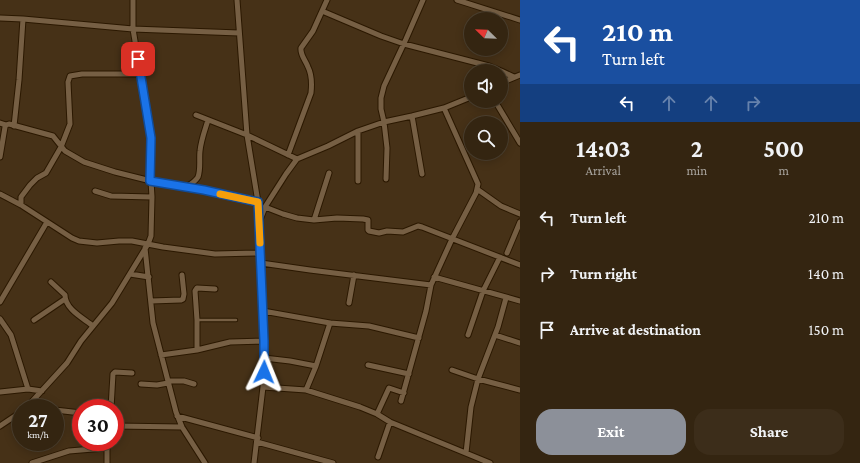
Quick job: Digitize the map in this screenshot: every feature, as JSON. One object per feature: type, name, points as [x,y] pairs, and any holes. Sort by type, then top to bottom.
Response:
[{"type":"street","points":[[34,399],[67,363],[81,341],[112,303],[147,246],[151,236],[151,138],[133,29],[133,0]]},
{"type":"street","points":[[237,0],[247,135],[258,202],[263,311],[263,387],[254,463]]},
{"type":"street","points":[[288,155],[311,93],[311,74],[300,48],[313,31],[327,0]]},
{"type":"street","points":[[386,179],[387,148],[384,122],[380,109],[381,98],[384,86],[423,0]]},
{"type":"street","points":[[457,0],[520,20]]},
{"type":"street","points":[[479,6],[481,0]]},
{"type":"street","points":[[322,11],[404,44],[481,64]]},
{"type":"street","points":[[0,18],[133,29],[239,33]]},
{"type":"street","points":[[14,126],[23,19]]},
{"type":"street","points":[[21,205],[21,197],[30,185],[37,178],[46,173],[61,147],[70,124],[68,82],[70,76],[82,74],[140,74]]},
{"type":"street","points":[[508,74],[514,77]]},
{"type":"street","points":[[508,80],[520,75]]},
{"type":"street","points":[[259,222],[265,207],[297,159],[358,131],[384,122],[444,108],[464,100]]},
{"type":"street","points":[[401,401],[426,311],[431,285],[477,189],[478,184],[444,108]]},
{"type":"street","points":[[499,108],[520,143]]},
{"type":"street","points":[[196,115],[247,135],[297,159]]},
{"type":"street","points":[[412,116],[422,174]]},
{"type":"street","points":[[186,187],[195,182],[200,170],[200,152],[208,120]]},
{"type":"street","points":[[0,123],[53,136],[65,151],[84,162],[115,172],[150,181],[258,202]]},
{"type":"street","points":[[0,157],[6,125]]},
{"type":"street","points":[[358,131],[358,181]]},
{"type":"street","points":[[314,220],[329,173]]},
{"type":"street","points":[[477,189],[501,206],[520,214]]},
{"type":"street","points":[[96,191],[112,196],[152,197]]},
{"type":"street","points":[[0,194],[21,205],[79,241],[97,243],[118,240],[132,241],[147,246],[215,254],[260,253]]},
{"type":"street","points":[[265,207],[297,218],[314,220],[337,218],[368,220],[369,231],[379,233],[388,231],[403,232],[411,228],[422,226],[520,265]]},
{"type":"street","points":[[0,302],[48,222]]},
{"type":"street","points":[[507,253],[520,222]]},
{"type":"street","points":[[147,246],[153,323],[177,416],[182,427],[205,463]]},
{"type":"street","points":[[468,335],[483,291],[500,257]]},
{"type":"street","points":[[261,263],[431,285]]},
{"type":"street","points":[[130,274],[149,277]]},
{"type":"street","points":[[151,302],[183,299],[184,294],[182,275]]},
{"type":"street","points":[[349,303],[354,275]]},
{"type":"street","points":[[434,277],[520,301]]},
{"type":"street","points":[[51,282],[65,295],[65,299],[70,307],[94,326]]},
{"type":"street","points":[[197,350],[195,290],[197,288],[215,290]]},
{"type":"street","points":[[466,453],[471,407],[478,379],[495,335],[506,298]]},
{"type":"street","points":[[34,320],[65,299]]},
{"type":"street","points":[[263,311],[330,323],[369,326],[419,338]]},
{"type":"street","points":[[0,319],[11,334],[28,389]]},
{"type":"street","points":[[306,390],[316,366],[330,323]]},
{"type":"street","points":[[495,335],[520,343]]},
{"type":"street","points":[[161,355],[197,350],[230,342],[264,341]]},
{"type":"street","points":[[264,358],[316,366]]},
{"type":"street","points":[[368,365],[409,374]]},
{"type":"street","points":[[452,370],[478,379],[520,390]]},
{"type":"street","points":[[112,399],[113,374],[115,372],[132,373]]},
{"type":"street","points":[[141,384],[157,385],[168,382],[184,381],[194,384]]},
{"type":"street","points":[[263,387],[306,390],[360,406],[390,422],[490,463]]},
{"type":"street","points":[[377,414],[389,388],[404,393]]},
{"type":"street","points":[[0,392],[28,389],[42,390]]},
{"type":"street","points":[[177,416],[333,463]]},
{"type":"street","points":[[0,426],[12,418]]},
{"type":"street","points":[[378,458],[390,422]]},
{"type":"street","points":[[124,426],[182,427]]},
{"type":"street","points":[[32,463],[72,451]]},
{"type":"street","points":[[107,463],[108,451]]},
{"type":"lane","points":[[197,320],[236,320]]},
{"type":"slow traffic","points":[[220,194],[258,202],[260,243]]},
{"type":"route","points":[[138,59],[151,138],[150,181],[204,190],[258,202],[264,372]]}]
